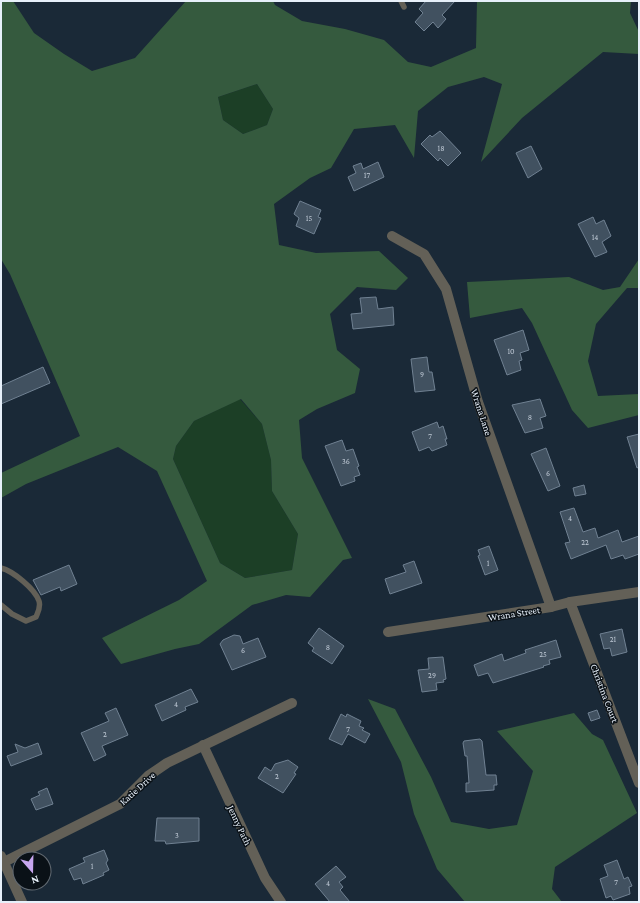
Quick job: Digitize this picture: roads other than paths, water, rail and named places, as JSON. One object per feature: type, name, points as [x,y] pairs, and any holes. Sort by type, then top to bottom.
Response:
[{"type":"street","name":"Wrana Lane","points":[[392,236],[424,254],[446,289],[478,402],[551,607]]},
{"type":"street","name":"Wrana Street","points":[[388,632],[639,592]]},
{"type":"street","name":"Christina Court","points":[[570,602],[639,783]]},
{"type":"street","name":"Katie Drive","points":[[2,859],[120,804],[148,776],[167,763],[292,702]]},
{"type":"street","name":"Jenny Path","points":[[203,745],[265,878],[281,902]]},
{"type":"street","points":[[2,859],[22,902]]},
{"type":"lane","points":[[1,568],[24,581],[39,601],[39,610],[36,617],[26,621],[12,614],[1,605]]}]
